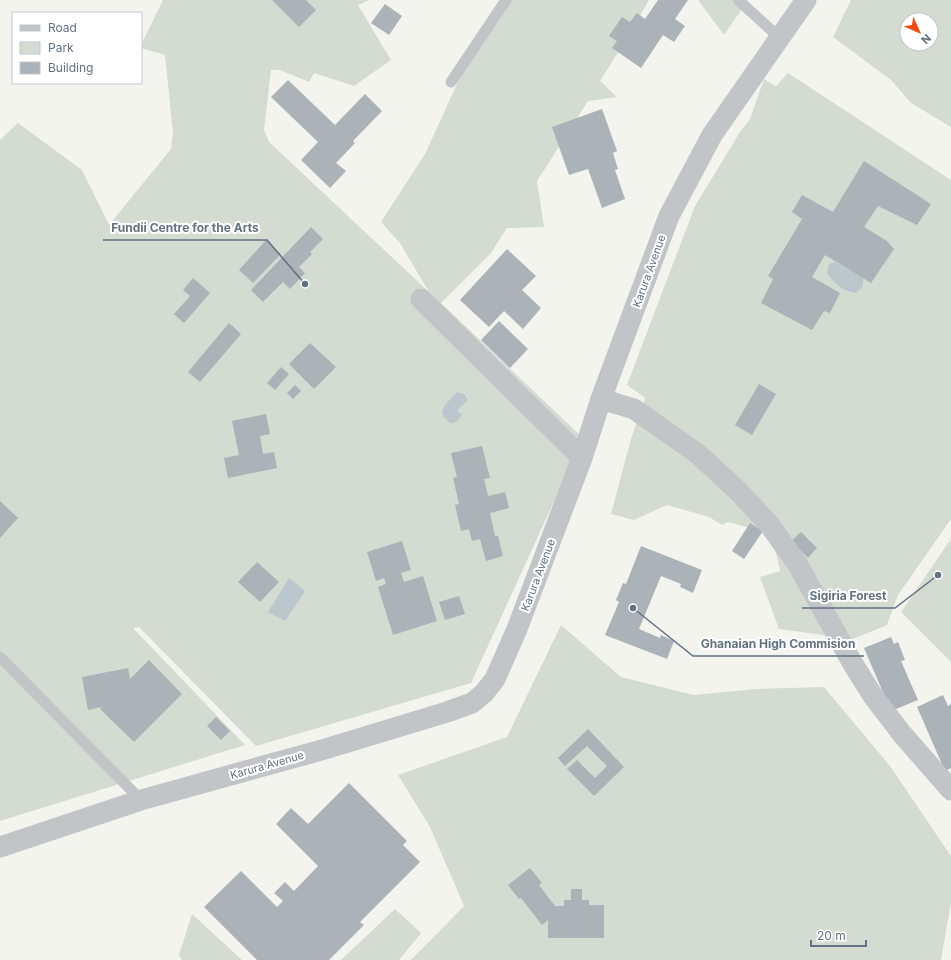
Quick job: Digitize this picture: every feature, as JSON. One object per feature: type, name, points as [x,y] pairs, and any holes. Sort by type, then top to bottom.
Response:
[{"type":"street","name":"Karura Avenue","points":[[0,847],[141,800],[325,749],[472,703],[484,693],[495,679],[518,629],[582,458],[601,399],[669,216],[712,135],[806,0]]},
{"type":"street","points":[[421,299],[582,458]]},
{"type":"street","points":[[601,399],[634,409],[698,454],[738,491],[769,524],[798,565],[853,664],[873,696],[902,734],[951,790]]},
{"type":"lane","points":[[451,82],[506,0]]},
{"type":"lane","points":[[738,0],[780,38]]},
{"type":"lane","points":[[0,657],[141,800]]},
{"type":"green space","points":[[163,0],[369,0],[358,5],[391,60],[354,86],[314,73],[309,82],[280,70],[271,70],[264,130],[269,142],[429,292],[400,243],[381,222],[425,154],[478,38],[508,0],[649,0],[600,81],[617,97],[588,101],[537,181],[544,227],[507,228],[491,253],[441,303],[583,438],[471,683],[256,746],[139,627],[133,628],[245,745],[0,821],[0,140],[18,123],[82,170],[109,225],[171,149],[173,133],[165,55],[142,48],[142,43]]},
{"type":"green space","points":[[698,0],[748,0],[724,35]]},
{"type":"green space","points":[[851,0],[951,0],[951,127],[911,103],[891,80],[833,37]]},
{"type":"green space","points":[[788,73],[951,180],[951,519],[898,595],[887,625],[853,639],[779,629],[760,577],[780,571],[772,534],[728,522],[722,525],[709,517],[667,505],[634,520],[611,514],[631,439],[645,398],[627,385],[695,206],[740,132],[750,119],[764,79],[776,86]]},
{"type":"green space","points":[[951,539],[951,662],[901,612]]},
{"type":"green space","points":[[561,625],[621,677],[694,695],[755,689],[824,687],[890,766],[951,856],[951,902],[941,960],[411,960],[464,906],[430,827],[398,775],[507,737]]},
{"type":"green space","points":[[395,909],[421,933],[399,960],[341,960]]},
{"type":"green space","points":[[192,914],[242,960],[182,960],[179,955]]},
{"type":"shaded area","points":[[835,262],[863,278],[863,286],[856,293],[843,289],[827,274],[829,264]]},
{"type":"shaded area","points":[[457,392],[464,394],[468,400],[459,408],[458,412],[463,414],[460,418],[450,423],[444,417],[442,411]]},
{"type":"shaded area","points":[[289,578],[305,591],[285,621],[268,612]]},
{"type":"building","points":[[272,0],[306,0],[316,10],[299,27]]},
{"type":"building","points":[[658,0],[688,0],[675,19],[685,26],[674,42],[663,35],[641,68],[612,48],[617,41],[609,36],[622,17],[630,22],[637,13],[645,19]]},
{"type":"building","points":[[385,4],[402,16],[389,35],[371,23]]},
{"type":"building","points":[[288,80],[335,125],[365,94],[382,111],[353,141],[355,143],[336,163],[346,171],[330,188],[301,160],[318,142],[271,97]]},
{"type":"building","points":[[602,109],[617,151],[613,153],[618,169],[615,170],[625,199],[602,208],[588,169],[569,175],[552,127]]},
{"type":"building","points":[[864,161],[931,204],[917,225],[878,206],[864,227],[887,241],[894,249],[871,283],[825,255],[812,277],[840,293],[830,313],[824,311],[812,330],[761,303],[773,279],[768,276],[802,219],[792,212],[802,195],[833,212]]},
{"type":"building","points":[[311,227],[323,239],[310,252],[312,254],[299,267],[305,273],[290,289],[283,282],[263,302],[251,290]]},
{"type":"building","points":[[266,240],[281,254],[253,283],[239,270]]},
{"type":"building","points":[[507,249],[536,276],[522,290],[541,308],[523,329],[504,311],[489,327],[460,300]]},
{"type":"building","points":[[193,278],[210,293],[184,323],[174,314],[190,296],[183,290]]},
{"type":"building","points":[[499,321],[528,349],[510,368],[481,340]]},
{"type":"building","points":[[229,323],[241,334],[200,382],[188,372]]},
{"type":"building","points":[[310,343],[336,367],[314,389],[289,364]]},
{"type":"building","points":[[281,367],[289,374],[275,390],[267,383]]},
{"type":"building","points":[[759,384],[776,394],[752,435],[735,425]]},
{"type":"building","points":[[295,385],[301,391],[293,399],[287,393]]},
{"type":"building","points":[[266,414],[270,434],[260,436],[263,454],[274,452],[277,468],[228,478],[224,458],[239,455],[232,421]]},
{"type":"building","points":[[482,446],[490,478],[484,479],[488,496],[505,492],[509,508],[490,513],[495,536],[498,536],[503,556],[486,561],[480,539],[472,541],[469,529],[461,531],[455,505],[459,504],[453,478],[457,477],[451,453]]},
{"type":"building","points":[[0,501],[18,518],[0,538]]},
{"type":"building","points":[[750,523],[763,531],[744,559],[732,551]]},
{"type":"building","points":[[801,532],[817,548],[808,558],[791,541]]},
{"type":"building","points":[[402,541],[411,570],[401,573],[404,582],[423,576],[437,621],[393,635],[378,587],[386,584],[384,578],[376,581],[367,552]]},
{"type":"building","points":[[641,546],[702,570],[693,593],[680,587],[681,584],[661,576],[639,629],[660,638],[661,635],[674,641],[667,659],[605,635],[619,602],[616,600],[623,583],[626,584]]},
{"type":"building","points":[[257,562],[279,582],[260,602],[238,582]]},
{"type":"building","points":[[459,596],[465,614],[445,620],[439,602]]},
{"type":"building","points":[[891,637],[894,644],[898,642],[905,660],[901,661],[918,700],[891,711],[864,648]]},
{"type":"building","points":[[149,660],[182,694],[134,742],[100,709],[102,707],[88,710],[82,677],[128,668],[130,679]]},
{"type":"building","points":[[943,695],[948,706],[951,704],[951,768],[945,771],[917,707]]},
{"type":"building","points":[[216,717],[230,731],[221,740],[207,726]]},
{"type":"building","points":[[588,729],[624,767],[594,796],[567,769],[577,760],[595,778],[607,766],[587,746],[565,766],[558,758]]},
{"type":"building","points":[[349,783],[407,841],[403,845],[420,862],[360,922],[364,925],[329,960],[257,960],[204,907],[241,871],[277,907],[283,901],[274,893],[285,882],[294,891],[318,866],[276,824],[291,808],[308,824]]},
{"type":"building","points":[[530,868],[542,883],[539,885],[555,906],[564,906],[564,900],[571,900],[571,889],[582,889],[582,900],[589,900],[589,905],[604,905],[604,938],[548,938],[548,920],[542,925],[521,898],[519,899],[508,885]]},
{"type":"place","name":"Fundii Centre for the Arts","points":[[305,284]]},
{"type":"place","name":"Sigiria Forest","points":[[938,575]]},
{"type":"place","name":"Ghanaian High Commision","points":[[633,608]]}]
